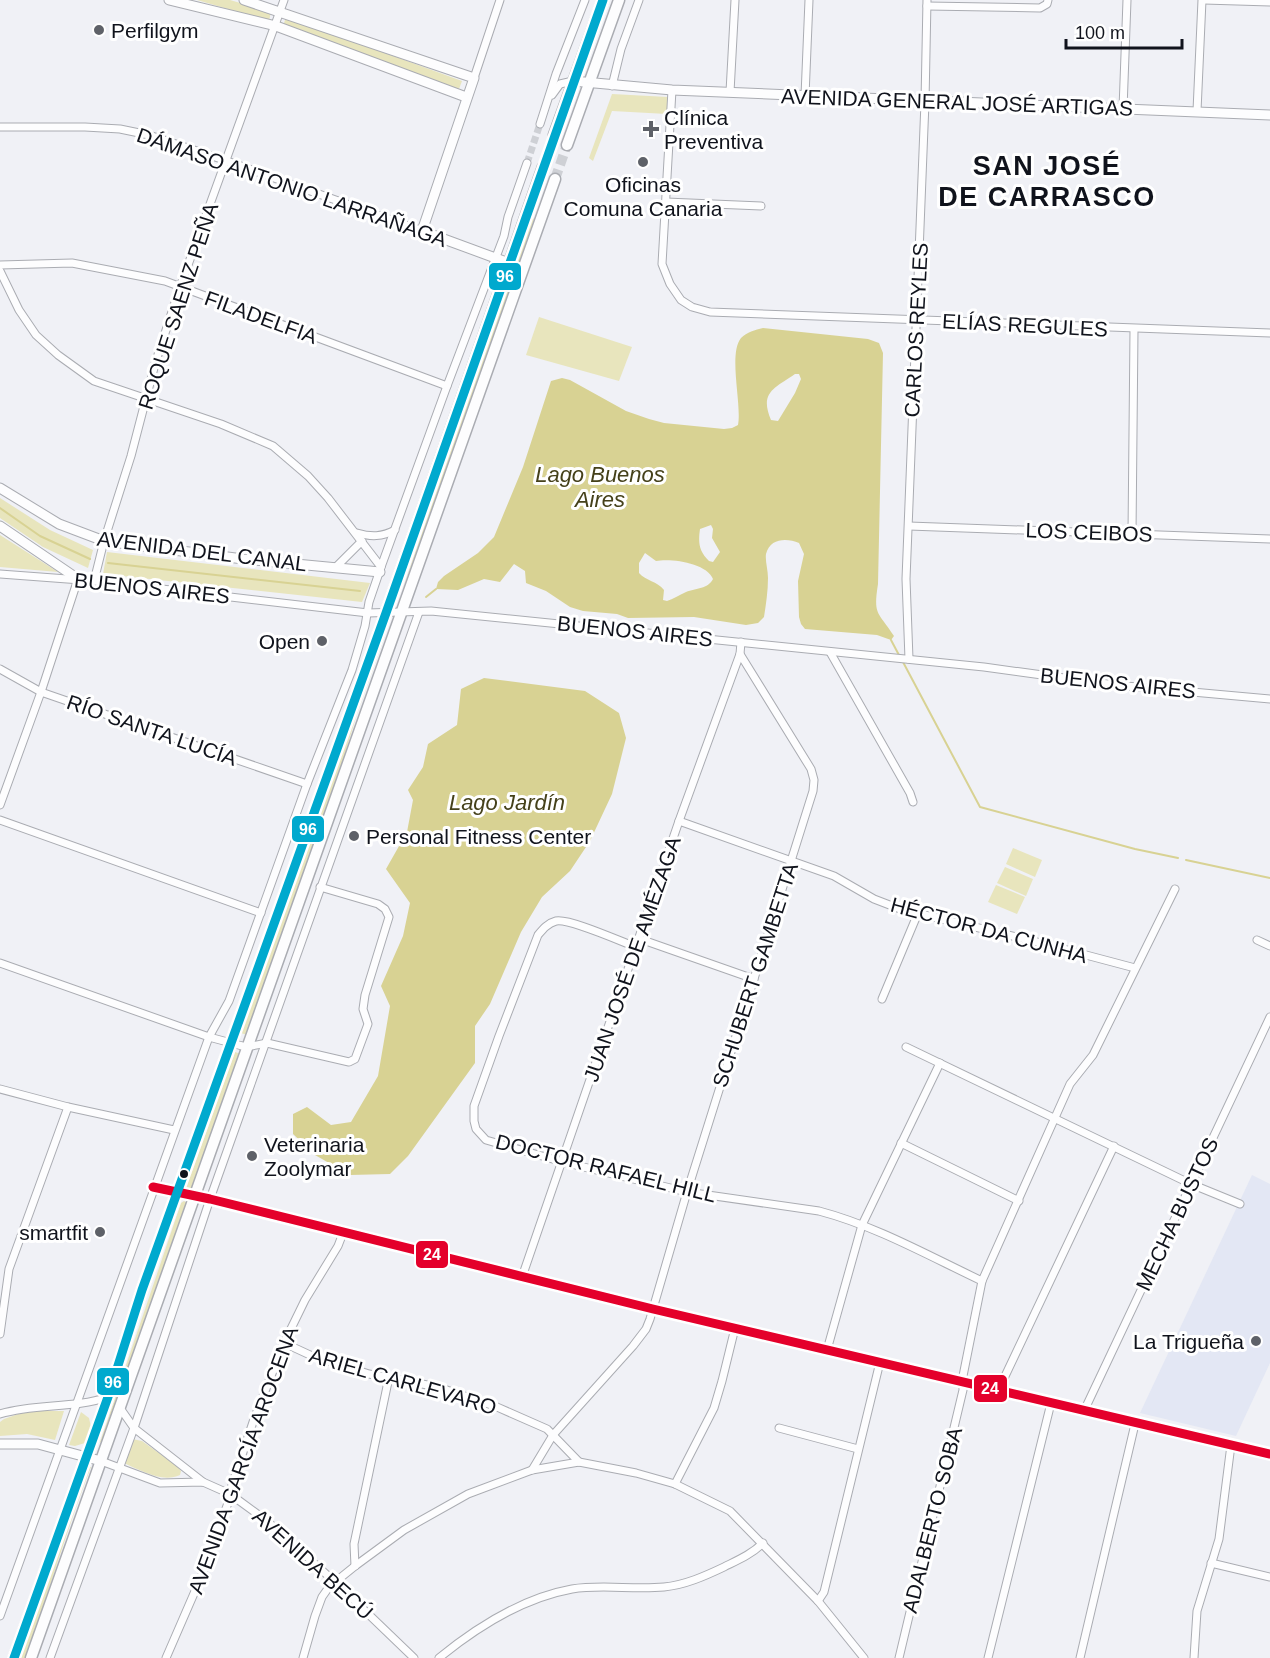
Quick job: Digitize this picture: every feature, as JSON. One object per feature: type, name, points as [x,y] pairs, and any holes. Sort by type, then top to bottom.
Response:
[{"type":"main road","points":[[554,135],[603,0]]},
{"type":"main road","points":[[567,145],[619,0]]},
{"type":"main road","points":[[14,1658],[108,1396],[142,1290],[386,614],[543,167]]},
{"type":"main road","points":[[31,1658],[555,179]]},
{"type":"street","points":[[169,0],[276,26],[466,98]]},
{"type":"street","points":[[244,0],[474,78]]},
{"type":"street","name":"ROQUE SAENZ PEÑA","points":[[94,581],[131,456],[154,364],[284,0]]},
{"type":"street","points":[[422,231],[500,0]]},
{"type":"street","points":[[540,124],[585,0]]},
{"type":"street","points":[[612,86],[621,49],[639,0]]},
{"type":"street","points":[[730,92],[735,0]]},
{"type":"street","points":[[805,96],[809,0]]},
{"type":"street","points":[[1123,109],[1127,0]]},
{"type":"street","points":[[1197,111],[1203,0],[1270,2]]},
{"type":"street","points":[[927,3],[1040,8],[1048,2]]},
{"type":"street","name":"CARLOS REYLES","points":[[904,659],[927,3]]},
{"type":"street","points":[[545,108],[560,84],[573,81]]},
{"type":"street","name":"AVENIDA GENERAL JOSÉ ARTIGAS","points":[[573,81],[672,90],[1270,115]]},
{"type":"street","points":[[672,90],[666,201],[761,206]]},
{"type":"street","name":"DÁMASO ANTONIO LARRAÑAGA","points":[[0,128],[120,129],[149,135],[226,160],[509,263]]},
{"type":"street","points":[[0,1616],[208,1037],[229,1001],[307,784],[352,670],[369,602],[380,570],[504,236],[508,217],[527,163]]},
{"type":"street","name":"ELÍAS REGULES","points":[[666,201],[662,264],[677,296],[692,307],[710,312],[1134,330],[1270,333]]},
{"type":"street","name":"FILADELFIA","points":[[0,266],[72,263],[165,281],[447,386]]},
{"type":"street","points":[[0,272],[19,310],[36,335],[58,355],[94,381],[221,424],[273,446],[308,476],[357,533],[380,570]]},
{"type":"street","points":[[1132,534],[1134,330]]},
{"type":"street","name":"AVENIDA DEL CANAL","points":[[0,488],[59,524],[104,541],[243,560],[380,570]]},
{"type":"street","points":[[0,526],[78,579],[41,692],[0,805]]},
{"type":"street","name":"LOS CEIBOS","points":[[909,526],[1270,539]]},
{"type":"street","points":[[357,533],[374,536],[395,530]]},
{"type":"street","points":[[336,567],[362,540]]},
{"type":"street","name":"BUENOS AIRES","points":[[0,573],[78,579],[368,613],[386,614],[431,610],[904,659],[1115,685],[1270,699]]},
{"type":"street","points":[[50,1658],[134,1428],[210,1199],[419,612]]},
{"type":"street","name":"JUAN JOSÉ DE AMÉZAGA","points":[[522,1277],[740,654],[741,642]]},
{"type":"street","points":[[830,652],[913,802]]},
{"type":"street","name":"SCHUBERT GAMBETTA","points":[[532,1470],[554,1435],[646,1329],[813,791],[814,780],[811,769],[740,654]]},
{"type":"street","name":"RÍO SANTA LUCÍA","points":[[0,669],[41,692],[307,784]]},
{"type":"street","points":[[352,670],[359,686]]},
{"type":"street","points":[[0,820],[261,913]]},
{"type":"street","name":"HÉCTOR DA CUNHA","points":[[680,821],[792,859],[834,876],[874,899],[900,909],[1135,968]]},
{"type":"street","points":[[0,963],[208,1037],[246,1047],[267,1043],[349,1062],[355,1059],[369,1024],[363,1009],[365,995],[389,917],[385,909],[378,904],[320,887]]},
{"type":"street","name":"ADALBERTO SOBA","points":[[899,1658],[963,1390],[982,1281],[1070,1084],[1093,1055],[1175,889]]},
{"type":"street","points":[[882,999],[918,913]]},
{"type":"street","name":"DOCTOR RAFAEL HILL","points":[[636,947],[568,922],[556,921],[549,924],[538,935],[498,1036],[474,1106],[474,1121],[480,1135],[486,1140],[563,1162],[687,1192],[819,1211],[862,1225],[982,1281]]},
{"type":"street","points":[[640,939],[754,979]]},
{"type":"street","points":[[1257,940],[1270,946]]},
{"type":"street","name":"MECHA BUSTOS","points":[[1084,1411],[1270,1017]]},
{"type":"street","points":[[906,1047],[1191,1184],[1240,1204]]},
{"type":"street","points":[[827,1350],[862,1225],[940,1063]]},
{"type":"street","points":[[0,1089],[68,1107],[174,1130]]},
{"type":"street","points":[[0,1334],[9,1269],[68,1107]]},
{"type":"street","points":[[901,1143],[1019,1201]]},
{"type":"street","points":[[999,1391],[1114,1146]]},
{"type":"street","points":[[153,1187],[210,1199],[653,1309],[1270,1454]]},
{"type":"street","name":"AVENIDA GARCÍA AROCENA","points":[[166,1658],[202,1575],[254,1419],[284,1343],[305,1300],[334,1254],[343,1233]]},
{"type":"street","points":[[0,1266],[9,1269]]},
{"type":"street","points":[[675,1484],[714,1408],[735,1328]]},
{"type":"street","name":"ARIEL CARLEVARO","points":[[284,1343],[331,1363],[369,1374],[438,1387],[496,1407],[547,1429],[579,1462]]},
{"type":"street","points":[[818,1601],[824,1592],[880,1362]]},
{"type":"street","points":[[355,1566],[354,1544],[389,1377]]},
{"type":"street","points":[[0,1414],[28,1407],[91,1403],[108,1396]]},
{"type":"street","points":[[988,1658],[1051,1403]]},
{"type":"street","name":"AVENIDA BECÚ","points":[[120,1408],[134,1428],[203,1482],[230,1494],[267,1521],[414,1658]]},
{"type":"street","points":[[1080,1658],[1135,1424]]},
{"type":"street","points":[[779,1428],[858,1449]]},
{"type":"street","points":[[0,1444],[38,1444],[86,1455],[101,1461]]},
{"type":"street","points":[[1194,1658],[1197,1611],[1219,1539],[1231,1445]]},
{"type":"street","name":"AVENIDA BECÚ","points":[[101,1461],[160,1483],[203,1482]]},
{"type":"street","points":[[303,1658],[322,1597],[335,1582],[404,1530],[468,1494],[532,1470],[579,1462],[636,1473],[675,1484],[730,1511],[818,1601],[864,1658]]},
{"type":"street","points":[[439,1658],[493,1620],[536,1600],[573,1589],[651,1588],[686,1583],[749,1554],[763,1543]]},
{"type":"street","points":[[1211,1563],[1270,1577]]},
{"type":"shaded area","points":[[197,0],[230,0],[271,12],[269,21]]},
{"type":"shaded area","points":[[286,17],[462,81],[459,89],[283,26]]},
{"type":"shaded area","points":[[612,94],[668,97],[667,114],[612,111],[593,161],[589,158]]},
{"type":"shaded area","points":[[531,217],[534,219],[453,455],[402,590],[465,402]]},
{"type":"shaded area","points":[[539,317],[632,347],[619,381],[526,355]]},
{"type":"shaded area","points":[[0,498],[50,530],[93,550],[88,568],[43,547],[0,518]]},
{"type":"shaded area","points":[[0,535],[58,572],[0,567]]},
{"type":"shaded area","points":[[107,552],[370,583],[362,602],[103,574]]},
{"type":"shaded area","points":[[382,636],[385,636],[356,717],[333,794],[247,1035],[241,1033]]},
{"type":"shaded area","points":[[1013,848],[1042,860],[1035,877],[1006,864]]},
{"type":"shaded area","points":[[1005,867],[1033,879],[1026,896],[997,883]]},
{"type":"shaded area","points":[[996,885],[1025,897],[1017,914],[988,902]]},
{"type":"shaded area","points":[[235,1052],[241,1054],[193,1190],[190,1192],[186,1188]]},
{"type":"shaded area","points":[[1252,1175],[1270,1184],[1270,1363],[1236,1436],[1140,1413]]},
{"type":"shaded area","points":[[184,1201],[187,1203],[103,1443],[100,1442],[181,1203]]},
{"type":"shaded area","points":[[27,1411],[64,1411],[55,1440],[27,1434],[0,1436],[0,1422]]},
{"type":"shaded area","points":[[81,1412],[89,1418],[91,1427],[85,1443],[69,1445]]},
{"type":"shaded area","points":[[132,1439],[142,1441],[177,1466],[181,1471],[180,1475],[159,1477],[124,1463]]},
{"type":"shaded area","points":[[88,1466],[91,1467],[26,1658],[19,1658]]},
{"type":"water","name":"Lago Buenos Aires","points":[[763,328],[868,339],[879,343],[883,353],[876,602],[878,613],[894,636],[891,640],[877,635],[805,629],[799,617],[798,581],[804,554],[799,543],[789,540],[775,542],[768,549],[766,557],[768,588],[764,617],[758,623],[746,625],[694,617],[628,618],[617,614],[583,611],[570,607],[546,591],[526,583],[525,571],[514,564],[500,582],[484,579],[458,590],[436,589],[438,582],[444,576],[478,553],[494,537],[523,467],[551,381],[562,378],[570,380],[626,411],[664,423],[732,428],[738,425],[739,416],[735,367],[737,345],[743,336]],"holes":[[[795,374],[799,374],[801,379],[795,393],[778,421],[771,420],[768,411],[768,397],[775,387]],[[711,525],[713,529],[712,538],[720,552],[713,562],[709,561],[701,550],[700,529]],[[645,553],[656,561],[670,560],[696,565],[704,569],[713,579],[705,586],[667,601],[663,600],[664,590],[639,573],[639,563]]]},
{"type":"water","name":"Lago Jardín","points":[[484,678],[585,691],[619,713],[626,738],[612,794],[590,841],[570,871],[542,897],[521,932],[490,1004],[475,1026],[475,1063],[408,1156],[390,1174],[350,1175],[315,1155],[293,1134],[293,1114],[307,1107],[331,1125],[351,1122],[378,1076],[390,1006],[381,986],[403,936],[410,903],[386,869],[407,832],[413,800],[408,790],[423,767],[428,744],[457,725],[461,689]]},
{"type":"waterway","points":[[0,508],[40,536],[90,559]]},
{"type":"waterway","points":[[108,563],[360,591]]},
{"type":"waterway","points":[[426,597],[436,589]]},
{"type":"waterway","points":[[891,640],[900,657]]},
{"type":"waterway","points":[[903,662],[980,807],[1135,849],[1178,858]]},
{"type":"waterway","points":[[1186,860],[1270,878]]},
{"type":"tunnel","points":[[527,163],[540,124]]},
{"type":"tunnel","points":[[543,167],[554,135]]},
{"type":"tunnel","points":[[555,179],[567,145]]},
{"type":"transit line","name":"96","points":[[14,1658],[108,1397],[142,1290],[386,613],[603,0]]},
{"type":"transit line","name":"24","points":[[153,1187],[210,1199],[653,1309],[1270,1454]]},
{"type":"place","name":"Perfilgym","points":[[99,30]]},
{"type":"place","name":"Clínica Preventiva","points":[[651,129]]},
{"type":"place","name":"Oficinas Comuna Canaria","points":[[643,162]]},
{"type":"place","name":"Open","points":[[322,641]]},
{"type":"place","name":"Personal Fitness Center","points":[[354,836]]},
{"type":"place","name":"Veterinaria Zoolymar","points":[[252,1156]]},
{"type":"place","name":"smartfit","points":[[100,1232]]},
{"type":"place","name":"La Trigueña","points":[[1256,1341]]},
{"type":"district","name":"SAN JOSÉ DE CARRASCO","points":[[1047,182]]}]
